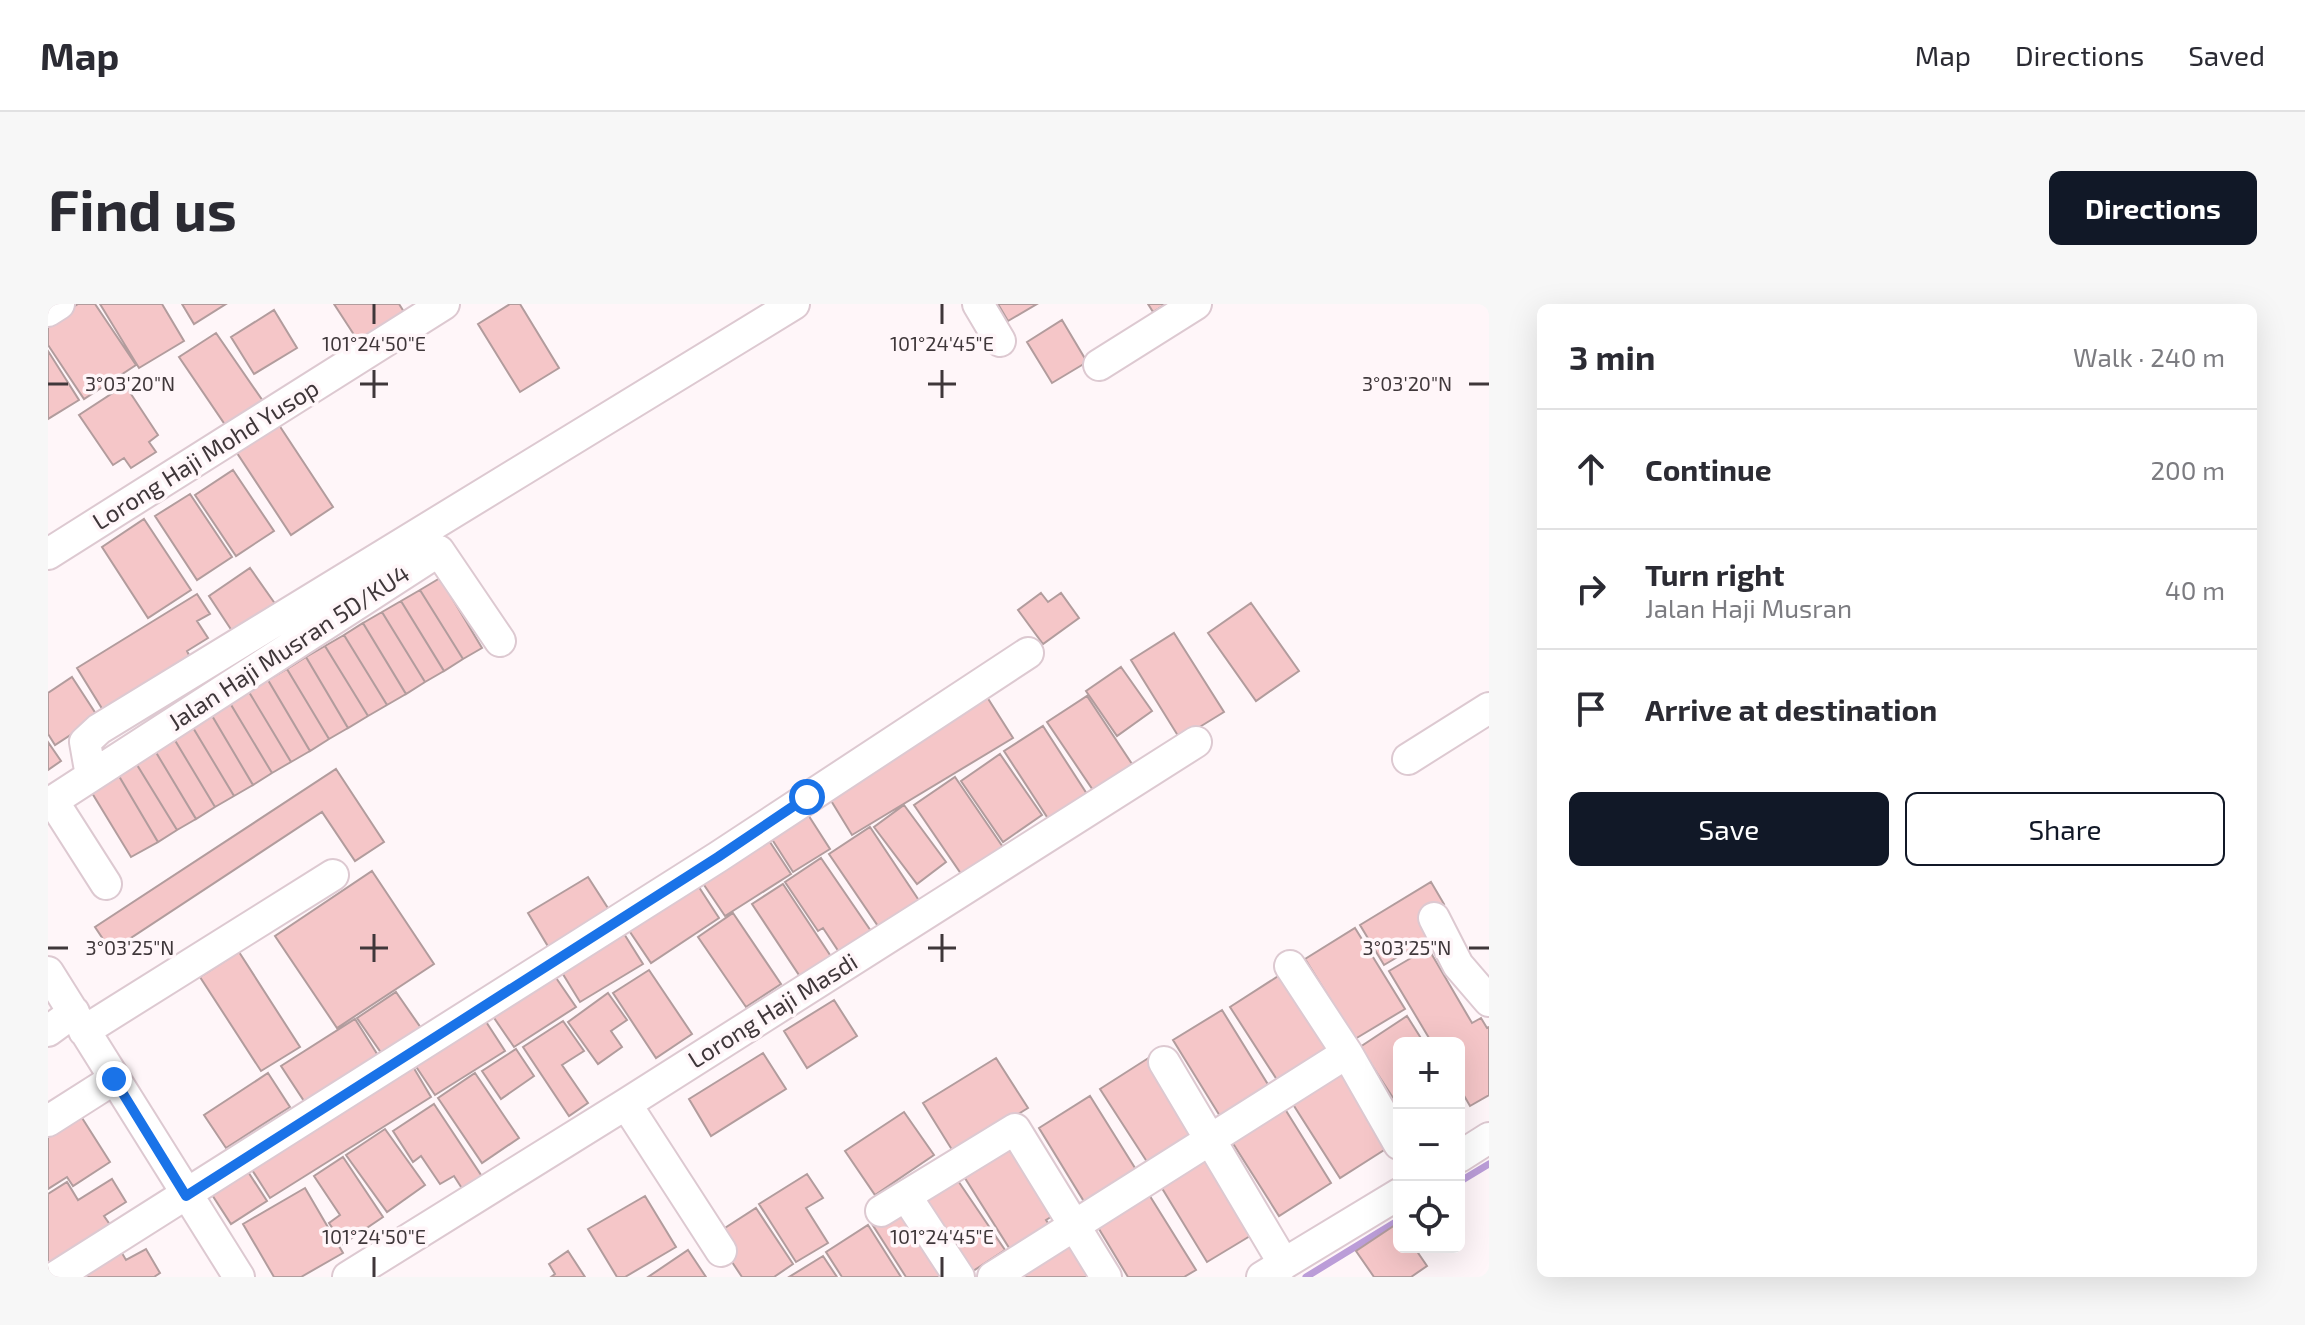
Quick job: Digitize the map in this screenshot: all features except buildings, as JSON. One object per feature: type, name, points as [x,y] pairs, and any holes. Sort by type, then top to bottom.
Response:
[{"type":"street","points":[[48,311],[59,304]]},
{"type":"street","name":"Lorong Haji Mohd Yusop","points":[[48,554],[444,304]]},
{"type":"street","points":[[91,776],[85,742],[99,729],[794,304]]},
{"type":"street","points":[[978,304],[1000,341]]},
{"type":"street","points":[[1099,365],[1196,304]]},
{"type":"street","name":"Jalan Haji Musran 5D/KU4","points":[[50,802],[439,551],[500,641]]},
{"type":"street","points":[[55,1277],[718,857],[1028,653]]},
{"type":"street","points":[[1408,759],[1489,708]]},
{"type":"street","name":"Lorong Haji Masdi","points":[[348,1277],[1196,742]]},
{"type":"street","points":[[50,802],[106,884]]},
{"type":"street","points":[[67,1024],[333,875]]},
{"type":"street","points":[[1434,918],[1458,965],[1489,1001]]},
{"type":"street","points":[[1290,966],[1347,1053],[1393,1134]]},
{"type":"street","points":[[48,972],[67,1024],[114,1079],[238,1277]]},
{"type":"street","points":[[993,1277],[1347,1053]]},
{"type":"street","points":[[1164,1062],[1210,1140],[1273,1270],[1393,1198]]},
{"type":"street","points":[[48,1121],[114,1079]]},
{"type":"street","points":[[626,1104],[721,1251]]},
{"type":"street","points":[[881,1211],[1015,1129],[1106,1277]]},
{"type":"street","points":[[1465,1153],[1489,1138]]},
{"type":"street","points":[[906,1196],[959,1277]]},
{"type":"waterway","points":[[1461,1181],[1489,1164]]},
{"type":"waterway","points":[[1306,1277],[1393,1224]]},
{"type":"route","points":[[114,1079],[186,1196],[807,797]]}]
